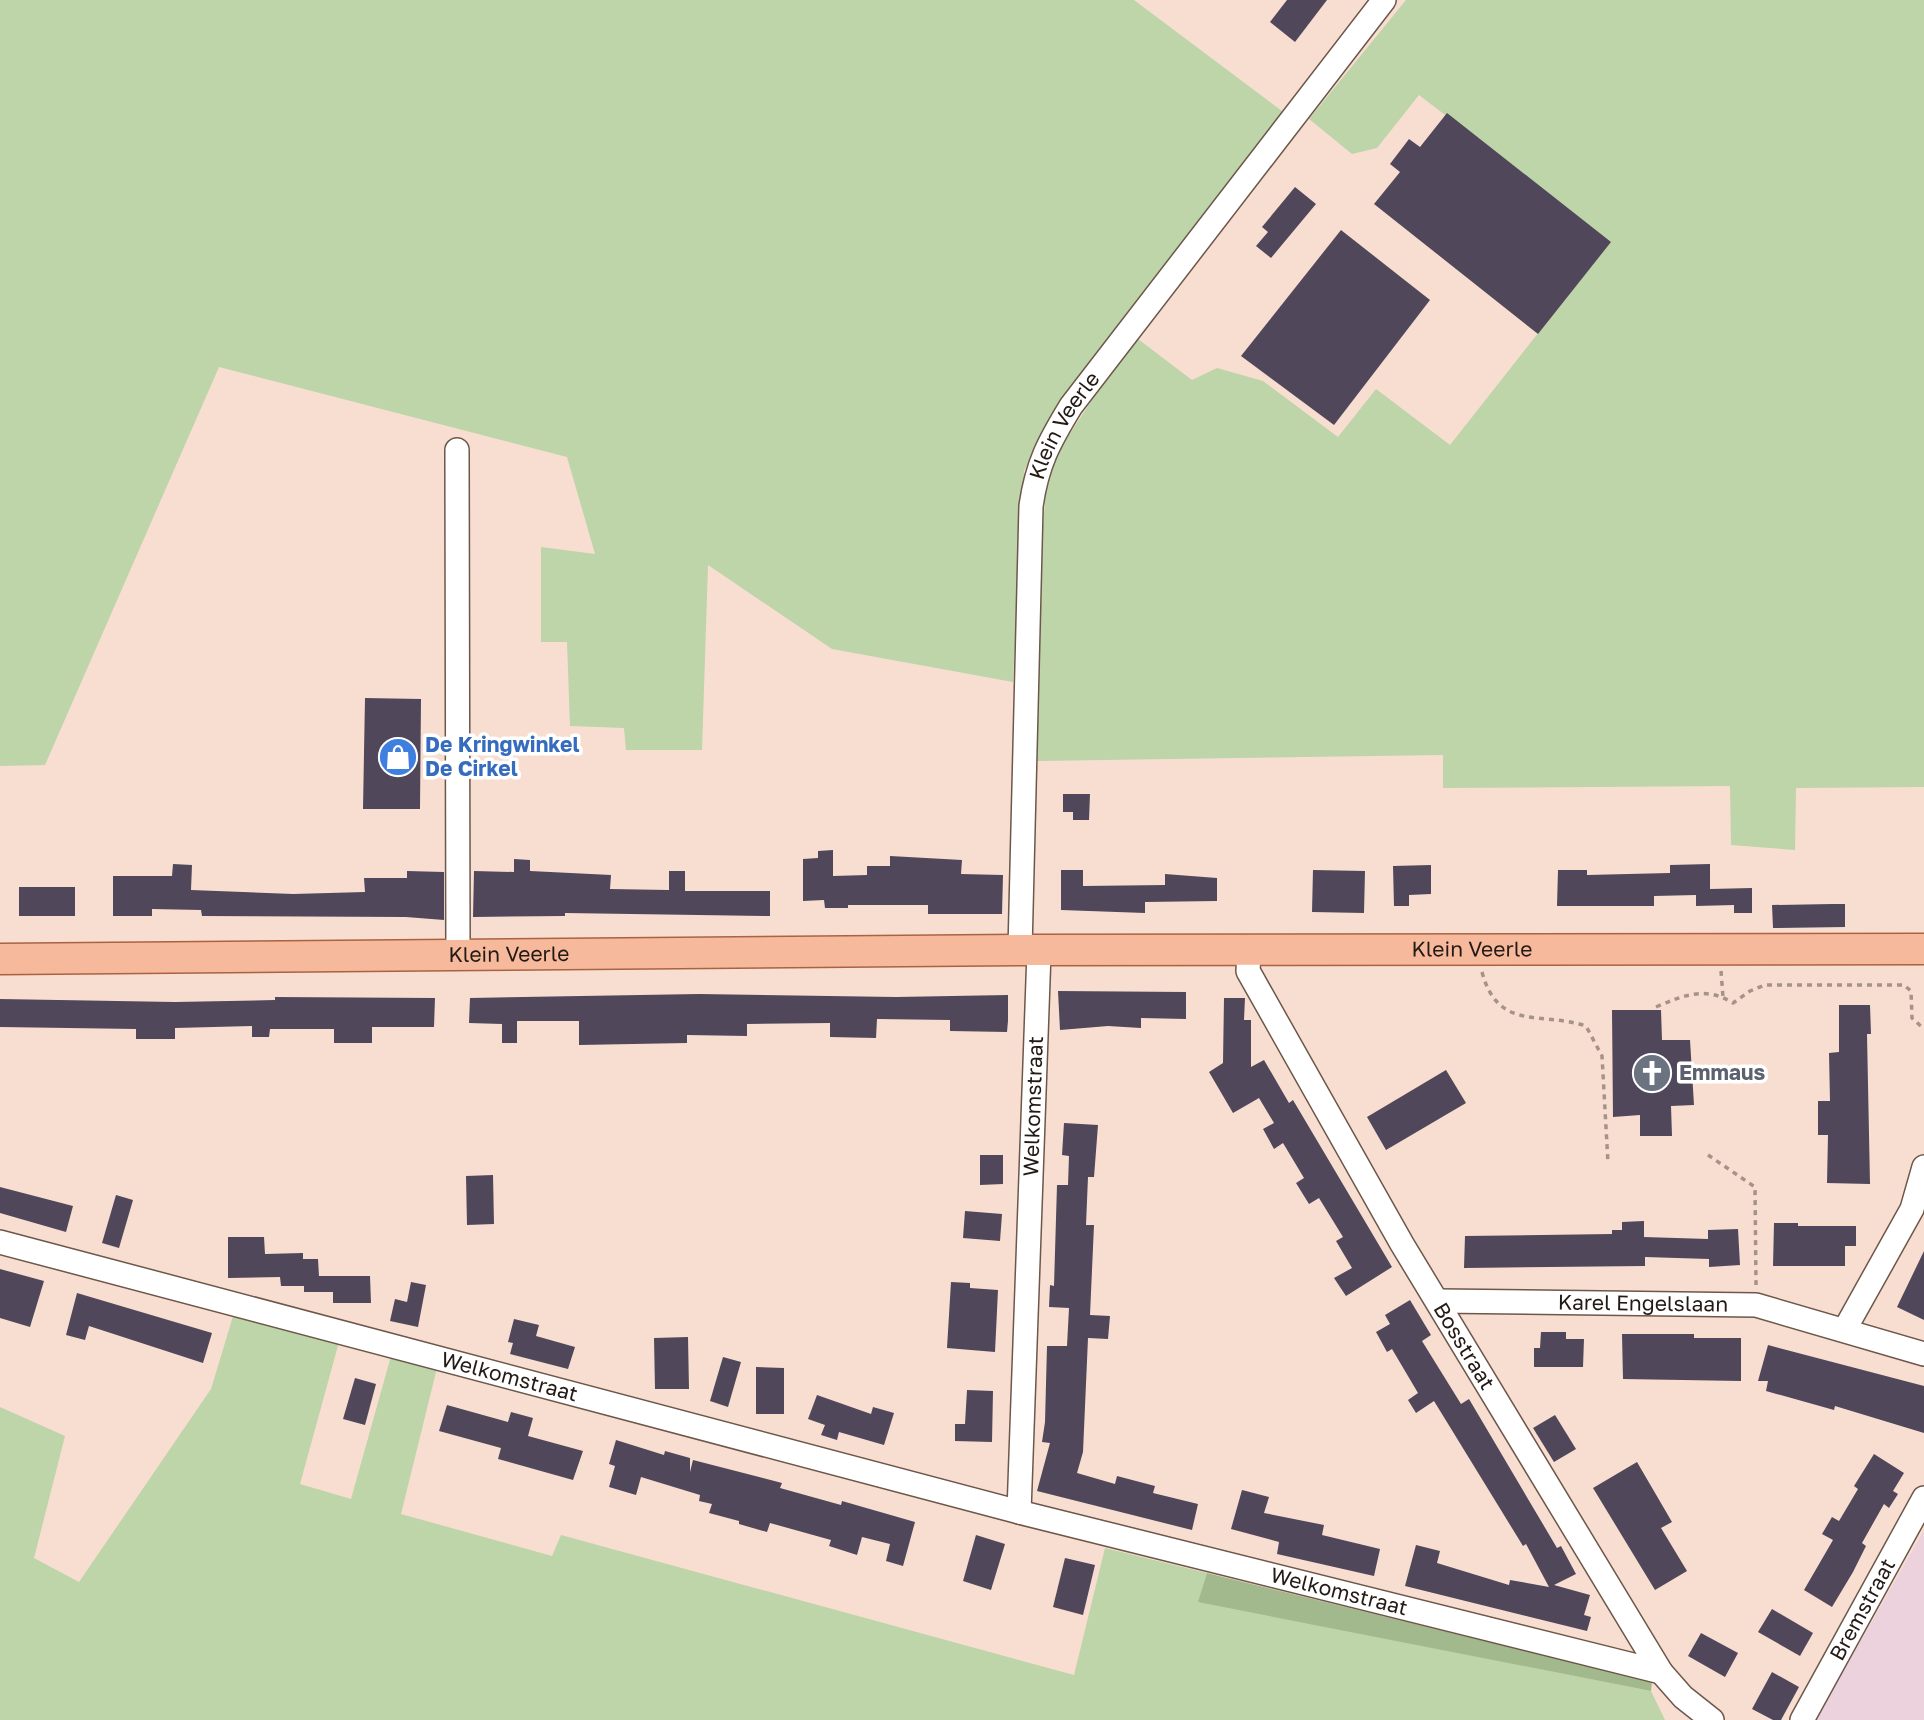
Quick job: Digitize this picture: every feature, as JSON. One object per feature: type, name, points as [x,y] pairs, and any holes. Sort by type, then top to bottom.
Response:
[{"type":"main road","name":"Klein Veerle","points":[[0,959],[1030,951],[1924,949]]},
{"type":"street","name":"Klein Veerle","points":[[1030,951],[1031,506],[1035,475],[1044,451],[1071,406],[1384,0]]},
{"type":"street","points":[[457,450],[458,956]]},
{"type":"street","name":"Welkomstraat","points":[[1019,1512],[1030,951]]},
{"type":"street","name":"Bosstraat","points":[[1249,952],[1248,971],[1438,1301],[1661,1672],[1683,1697],[1712,1720]]},
{"type":"street","points":[[1845,1329],[1912,1209],[1924,1167]]},
{"type":"street","name":"Welkomstraat","points":[[0,1242],[1019,1512],[1661,1672]]},
{"type":"street","name":"Karel Engelslaan","points":[[1438,1301],[1756,1305],[1924,1354]]},
{"type":"street","name":"Bremstraat","points":[[1802,1720],[1924,1498]]},
{"type":"path","points":[[1476,950],[1493,1000],[1506,1011],[1586,1026],[1602,1056],[1608,1163]]},
{"type":"path","points":[[1656,1007],[1679,997],[1712,992],[1733,1003],[1750,990],[1765,985],[1904,985],[1911,991],[1912,1018],[1924,1029]]},
{"type":"path","points":[[1708,1155],[1755,1187],[1756,1305]]},
{"type":"shaded area","points":[[1924,1530],[1924,1720],[1816,1720]]},
{"type":"green space","points":[[0,0],[1134,0],[1286,114],[1051,417],[1024,471],[1013,682],[832,649],[708,565],[702,750],[626,750],[624,728],[570,726],[567,642],[541,642],[541,547],[595,554],[567,457],[219,367],[45,765],[0,766]]},
{"type":"green space","points":[[1406,0],[1924,0],[1924,787],[1796,788],[1795,850],[1731,845],[1730,786],[1443,788],[1443,755],[1037,761],[1043,526],[1047,476],[1063,444],[1134,336],[1192,380],[1217,368],[1263,381],[1338,437],[1376,389],[1450,445],[1610,242],[1419,95],[1377,148],[1352,154],[1309,119]]},
{"type":"green space","points":[[234,1313],[339,1342],[300,1484],[351,1499],[391,1356],[437,1368],[401,1514],[552,1556],[561,1535],[1074,1675],[1105,1548],[1207,1573],[1199,1601],[1651,1691],[1665,1720],[0,1720],[0,1407],[65,1436],[34,1558],[79,1582],[211,1389]]},
{"type":"green space","points":[[1207,1573],[1652,1682],[1651,1691],[1198,1602]]},
{"type":"building","points":[[1287,0],[1327,0],[1295,42],[1270,22]]},
{"type":"building","points":[[1447,113],[1611,242],[1538,334],[1374,204],[1400,172],[1390,164],[1409,139],[1420,147]]},
{"type":"building","points":[[1295,187],[1316,204],[1271,258],[1256,246],[1268,232],[1262,227]]},
{"type":"building","points":[[1341,230],[1430,300],[1334,425],[1241,356]]},
{"type":"building","points":[[365,698],[421,699],[420,809],[363,809]]},
{"type":"building","points":[[1063,794],[1090,794],[1089,820],[1073,820],[1073,812],[1063,812]]},
{"type":"building","points":[[833,850],[833,876],[867,875],[867,866],[890,866],[890,856],[962,860],[961,874],[1003,875],[1002,914],[928,914],[928,905],[848,905],[848,908],[825,908],[824,900],[803,901],[803,859],[818,858],[818,851]]},
{"type":"building","points":[[514,859],[530,860],[530,871],[611,875],[610,889],[669,890],[669,871],[685,871],[685,891],[770,891],[770,916],[565,913],[565,916],[473,917],[474,871],[514,872]]},
{"type":"building","points":[[173,864],[192,865],[191,890],[293,894],[365,892],[364,878],[407,878],[407,871],[444,872],[444,920],[406,917],[202,916],[201,910],[152,909],[152,916],[113,916],[113,876],[172,876]]},
{"type":"building","points":[[1710,864],[1710,889],[1752,888],[1752,913],[1734,913],[1734,905],[1696,906],[1696,895],[1654,896],[1654,906],[1557,906],[1558,870],[1587,870],[1587,875],[1670,873],[1670,865]]},
{"type":"building","points":[[1431,865],[1431,894],[1409,895],[1409,906],[1394,906],[1393,866]]},
{"type":"building","points":[[1061,870],[1083,870],[1083,886],[1165,885],[1165,874],[1217,878],[1217,901],[1145,902],[1145,913],[1061,910]]},
{"type":"building","points":[[1313,870],[1365,871],[1364,913],[1312,912]]},
{"type":"building","points":[[19,887],[75,887],[75,916],[19,916]]},
{"type":"building","points":[[1845,904],[1845,927],[1773,928],[1772,905]]},
{"type":"building","points":[[1058,991],[1186,992],[1186,1019],[1141,1018],[1141,1028],[1108,1026],[1060,1030]]},
{"type":"building","points":[[699,994],[896,997],[1008,995],[1007,1032],[950,1031],[950,1020],[877,1019],[876,1038],[830,1037],[830,1023],[747,1024],[747,1036],[687,1035],[687,1043],[579,1045],[579,1021],[517,1021],[517,1043],[502,1043],[502,1024],[469,1023],[470,998]]},
{"type":"building","points":[[275,997],[435,998],[434,1027],[372,1027],[372,1043],[334,1043],[334,1029],[270,1029],[269,1037],[252,1037],[252,1026],[175,1028],[175,1039],[136,1039],[136,1029],[0,1027],[0,999],[175,1002],[275,1000]]},
{"type":"building","points":[[1224,998],[1245,998],[1244,1020],[1251,1020],[1251,1067],[1264,1060],[1289,1103],[1293,1100],[1392,1267],[1346,1296],[1334,1278],[1352,1268],[1336,1241],[1343,1237],[1319,1198],[1309,1204],[1296,1183],[1304,1178],[1283,1143],[1274,1149],[1263,1129],[1274,1123],[1259,1098],[1233,1113],[1209,1072],[1223,1063]]},
{"type":"building","points":[[1839,1005],[1870,1005],[1871,1034],[1867,1034],[1870,1184],[1827,1183],[1828,1135],[1818,1135],[1818,1101],[1830,1101],[1829,1053],[1839,1052]]},
{"type":"building","name":"Emmaus","points":[[1612,1010],[1661,1010],[1662,1040],[1690,1040],[1694,1105],[1671,1106],[1672,1136],[1640,1136],[1640,1115],[1613,1117]]},
{"type":"building","points":[[1446,1070],[1466,1103],[1386,1150],[1367,1117]]},
{"type":"building","points":[[1064,1123],[1098,1125],[1094,1177],[1088,1177],[1086,1225],[1094,1225],[1090,1315],[1110,1316],[1108,1339],[1088,1338],[1083,1452],[1077,1473],[1115,1484],[1117,1476],[1155,1486],[1153,1493],[1198,1504],[1192,1530],[1037,1491],[1050,1443],[1042,1442],[1047,1346],[1067,1346],[1069,1308],[1049,1307],[1050,1285],[1054,1286],[1057,1185],[1068,1185],[1069,1156],[1062,1155]]},
{"type":"building","points":[[980,1155],[1003,1155],[1003,1184],[980,1185]]},
{"type":"building","points":[[493,1175],[494,1224],[467,1225],[466,1176]]},
{"type":"building","points":[[0,1187],[73,1206],[66,1232],[0,1213]]},
{"type":"building","points":[[116,1195],[133,1200],[119,1248],[102,1243]]},
{"type":"building","points":[[965,1211],[1002,1214],[1000,1241],[963,1238]]},
{"type":"building","points":[[1644,1221],[1644,1237],[1708,1239],[1708,1230],[1738,1229],[1740,1265],[1709,1267],[1709,1259],[1645,1257],[1645,1266],[1464,1268],[1465,1236],[1612,1234],[1612,1230],[1622,1230],[1622,1222]]},
{"type":"building","points":[[1774,1223],[1798,1223],[1798,1226],[1856,1226],[1856,1246],[1845,1246],[1845,1266],[1773,1266]]},
{"type":"building","points":[[228,1237],[264,1237],[265,1254],[303,1253],[303,1259],[318,1259],[319,1276],[370,1276],[371,1303],[333,1303],[333,1292],[304,1292],[304,1286],[281,1286],[280,1277],[228,1278]]},
{"type":"building","points":[[1924,1251],[1924,1320],[1897,1307]]},
{"type":"building","points":[[0,1269],[44,1281],[30,1327],[0,1318]]},
{"type":"building","points":[[411,1282],[426,1285],[418,1327],[390,1321],[395,1299],[407,1302]]},
{"type":"building","points":[[951,1282],[970,1283],[970,1288],[998,1290],[995,1352],[947,1348]]},
{"type":"building","points":[[77,1293],[212,1333],[203,1363],[89,1326],[85,1340],[66,1335]]},
{"type":"building","points":[[1410,1300],[1431,1335],[1422,1341],[1461,1404],[1469,1399],[1557,1548],[1561,1546],[1576,1574],[1554,1585],[1590,1595],[1584,1615],[1591,1617],[1587,1631],[1405,1586],[1416,1545],[1440,1551],[1437,1563],[1509,1585],[1510,1580],[1549,1587],[1526,1544],[1523,1546],[1434,1401],[1416,1413],[1408,1400],[1418,1393],[1392,1349],[1387,1352],[1376,1332],[1390,1324],[1385,1315]]},
{"type":"building","points":[[514,1319],[539,1325],[536,1336],[575,1347],[568,1369],[510,1354],[513,1343],[508,1342]]},
{"type":"building","points":[[1541,1332],[1566,1332],[1566,1339],[1584,1339],[1583,1367],[1534,1367],[1534,1348],[1540,1348]]},
{"type":"building","points":[[1622,1334],[1694,1334],[1694,1338],[1741,1338],[1741,1381],[1623,1379]]},
{"type":"building","points":[[688,1337],[689,1389],[655,1389],[654,1338]]},
{"type":"building","points":[[1768,1345],[1924,1386],[1924,1433],[1835,1406],[1834,1410],[1766,1391],[1768,1381],[1758,1381]]},
{"type":"building","points":[[723,1357],[741,1362],[728,1407],[710,1401]]},
{"type":"building","points":[[756,1367],[784,1368],[784,1414],[756,1414]]},
{"type":"building","points":[[355,1378],[376,1384],[365,1425],[343,1419]]},
{"type":"building","points":[[967,1390],[993,1391],[992,1442],[955,1441],[955,1424],[965,1424]]},
{"type":"building","points":[[817,1395],[871,1414],[873,1407],[894,1413],[884,1445],[839,1432],[837,1440],[821,1435],[825,1425],[808,1419]]},
{"type":"building","points":[[447,1405],[508,1422],[511,1412],[533,1418],[528,1436],[583,1451],[573,1480],[498,1459],[501,1448],[439,1431]]},
{"type":"building","points":[[1555,1415],[1576,1449],[1554,1462],[1533,1428]]},
{"type":"building","points":[[616,1440],[664,1455],[665,1451],[690,1458],[690,1472],[693,1460],[782,1483],[780,1488],[841,1505],[842,1501],[915,1522],[903,1566],[886,1561],[890,1544],[862,1537],[857,1555],[829,1546],[831,1540],[770,1523],[767,1532],[709,1513],[712,1504],[699,1501],[700,1495],[641,1477],[636,1495],[609,1487],[615,1466],[609,1464]]},
{"type":"building","points":[[1874,1454],[1904,1473],[1893,1491],[1898,1494],[1889,1508],[1884,1504],[1862,1543],[1866,1546],[1853,1572],[1832,1607],[1804,1590],[1833,1540],[1822,1534],[1832,1517],[1839,1521],[1858,1489],[1854,1486]]},
{"type":"building","points":[[1637,1462],[1672,1522],[1661,1528],[1687,1571],[1655,1590],[1593,1488]]},
{"type":"building","points":[[1242,1490],[1269,1497],[1264,1513],[1324,1525],[1322,1535],[1380,1549],[1374,1576],[1277,1554],[1279,1542],[1231,1529]]},
{"type":"building","points":[[976,1535],[1005,1544],[991,1590],[963,1581]]},
{"type":"building","points":[[1065,1558],[1095,1565],[1083,1615],[1053,1607]]},
{"type":"building","points":[[1772,1609],[1813,1633],[1800,1656],[1758,1632]]},
{"type":"building","points":[[1701,1633],[1738,1653],[1725,1677],[1688,1656]]},
{"type":"building","points":[[1772,1672],[1799,1687],[1781,1720],[1773,1720],[1752,1709]]},
{"type":"place","name":"De Kringwinkel De Cirkel","points":[[398,757]]},
{"type":"place","name":"Emmaus","points":[[1652,1073]]}]
